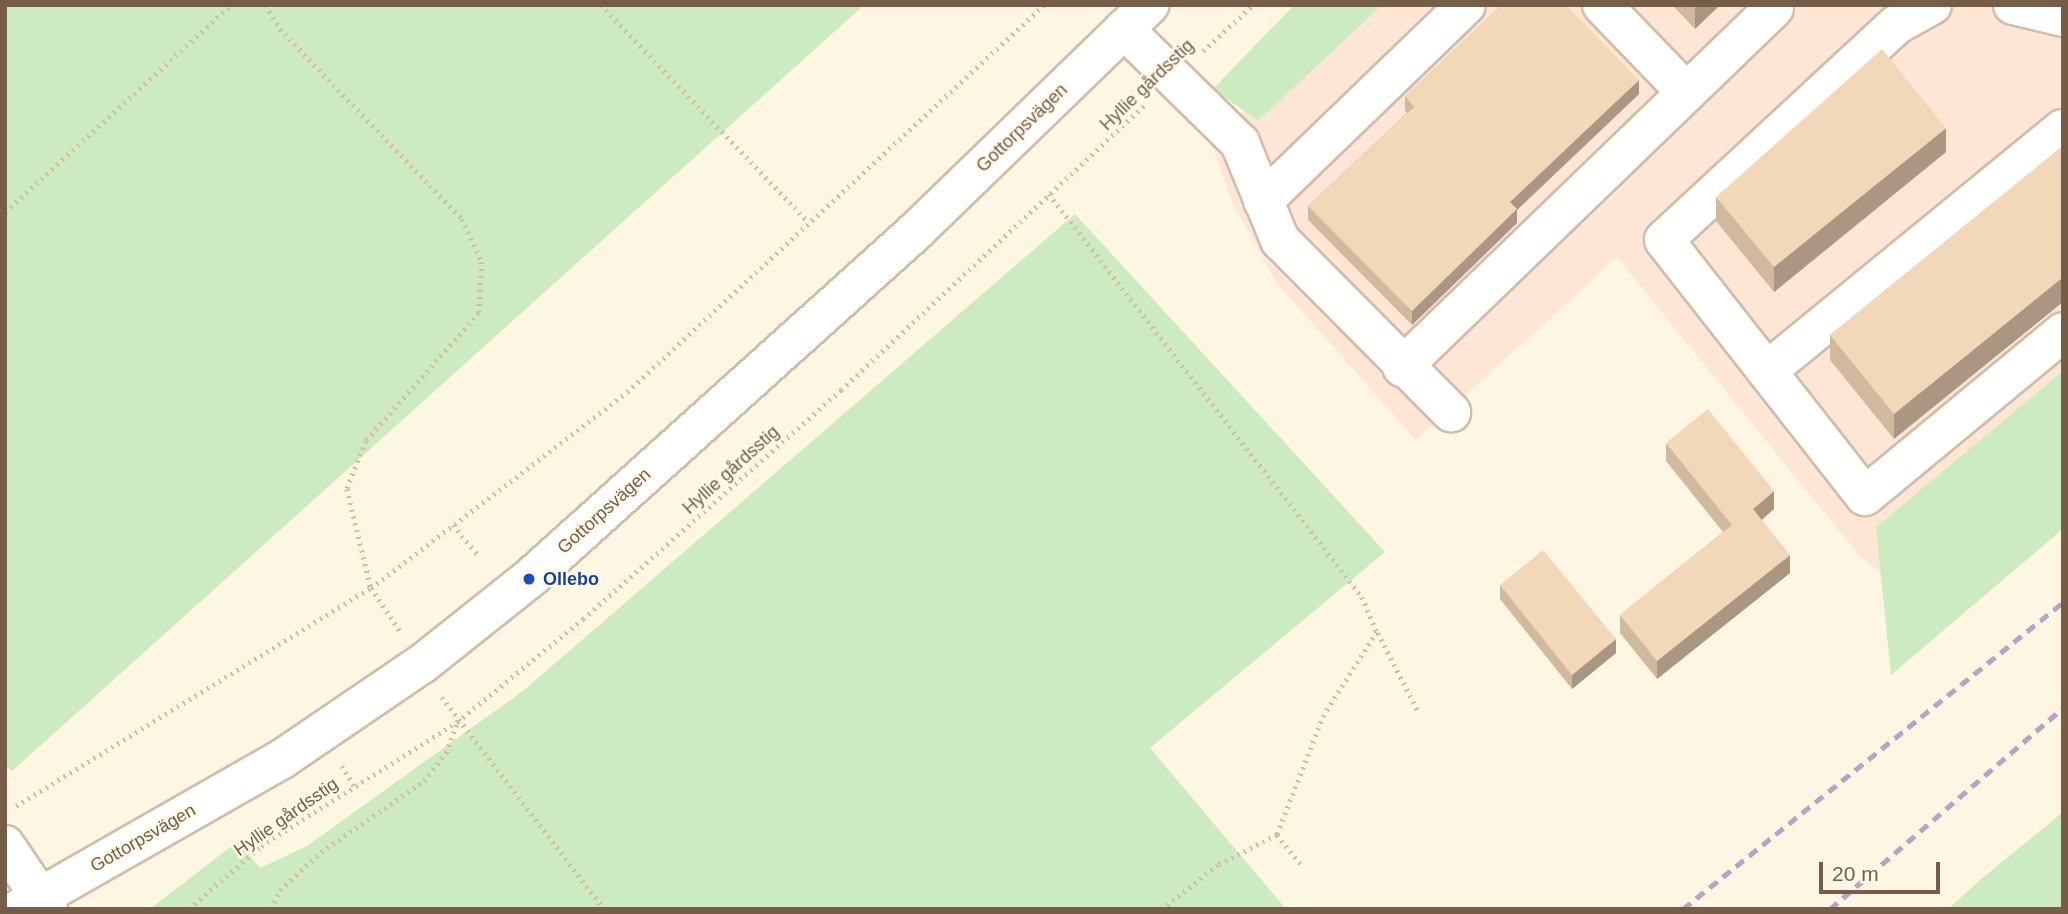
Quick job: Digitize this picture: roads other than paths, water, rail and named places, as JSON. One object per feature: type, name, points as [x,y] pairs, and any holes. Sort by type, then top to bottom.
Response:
[{"type":"street","points":[[1263,201],[1466,5]]},
{"type":"street","points":[[1602,5],[1686,92]]},
{"type":"street","points":[[1932,5],[1896,25],[1664,240],[1865,496],[2063,332]]},
{"type":"street","points":[[2013,5],[2063,17]]},
{"type":"street","points":[[1402,367],[1774,8]]},
{"type":"street","name":"Gottorpsvägen","points":[[36,905],[282,759],[422,664],[518,588],[916,231],[1136,17],[1173,78],[1240,143],[1280,240],[1402,367],[1451,412]]},
{"type":"street","points":[[1767,371],[2063,130]]},
{"type":"street","points":[[5,845],[36,905]]},
{"type":"railway","points":[[1683,909],[2063,602]]},
{"type":"railway","points":[[1830,909],[2063,708]]},
{"type":"place","name":"Ollebo","points":[[529,579]]}]
